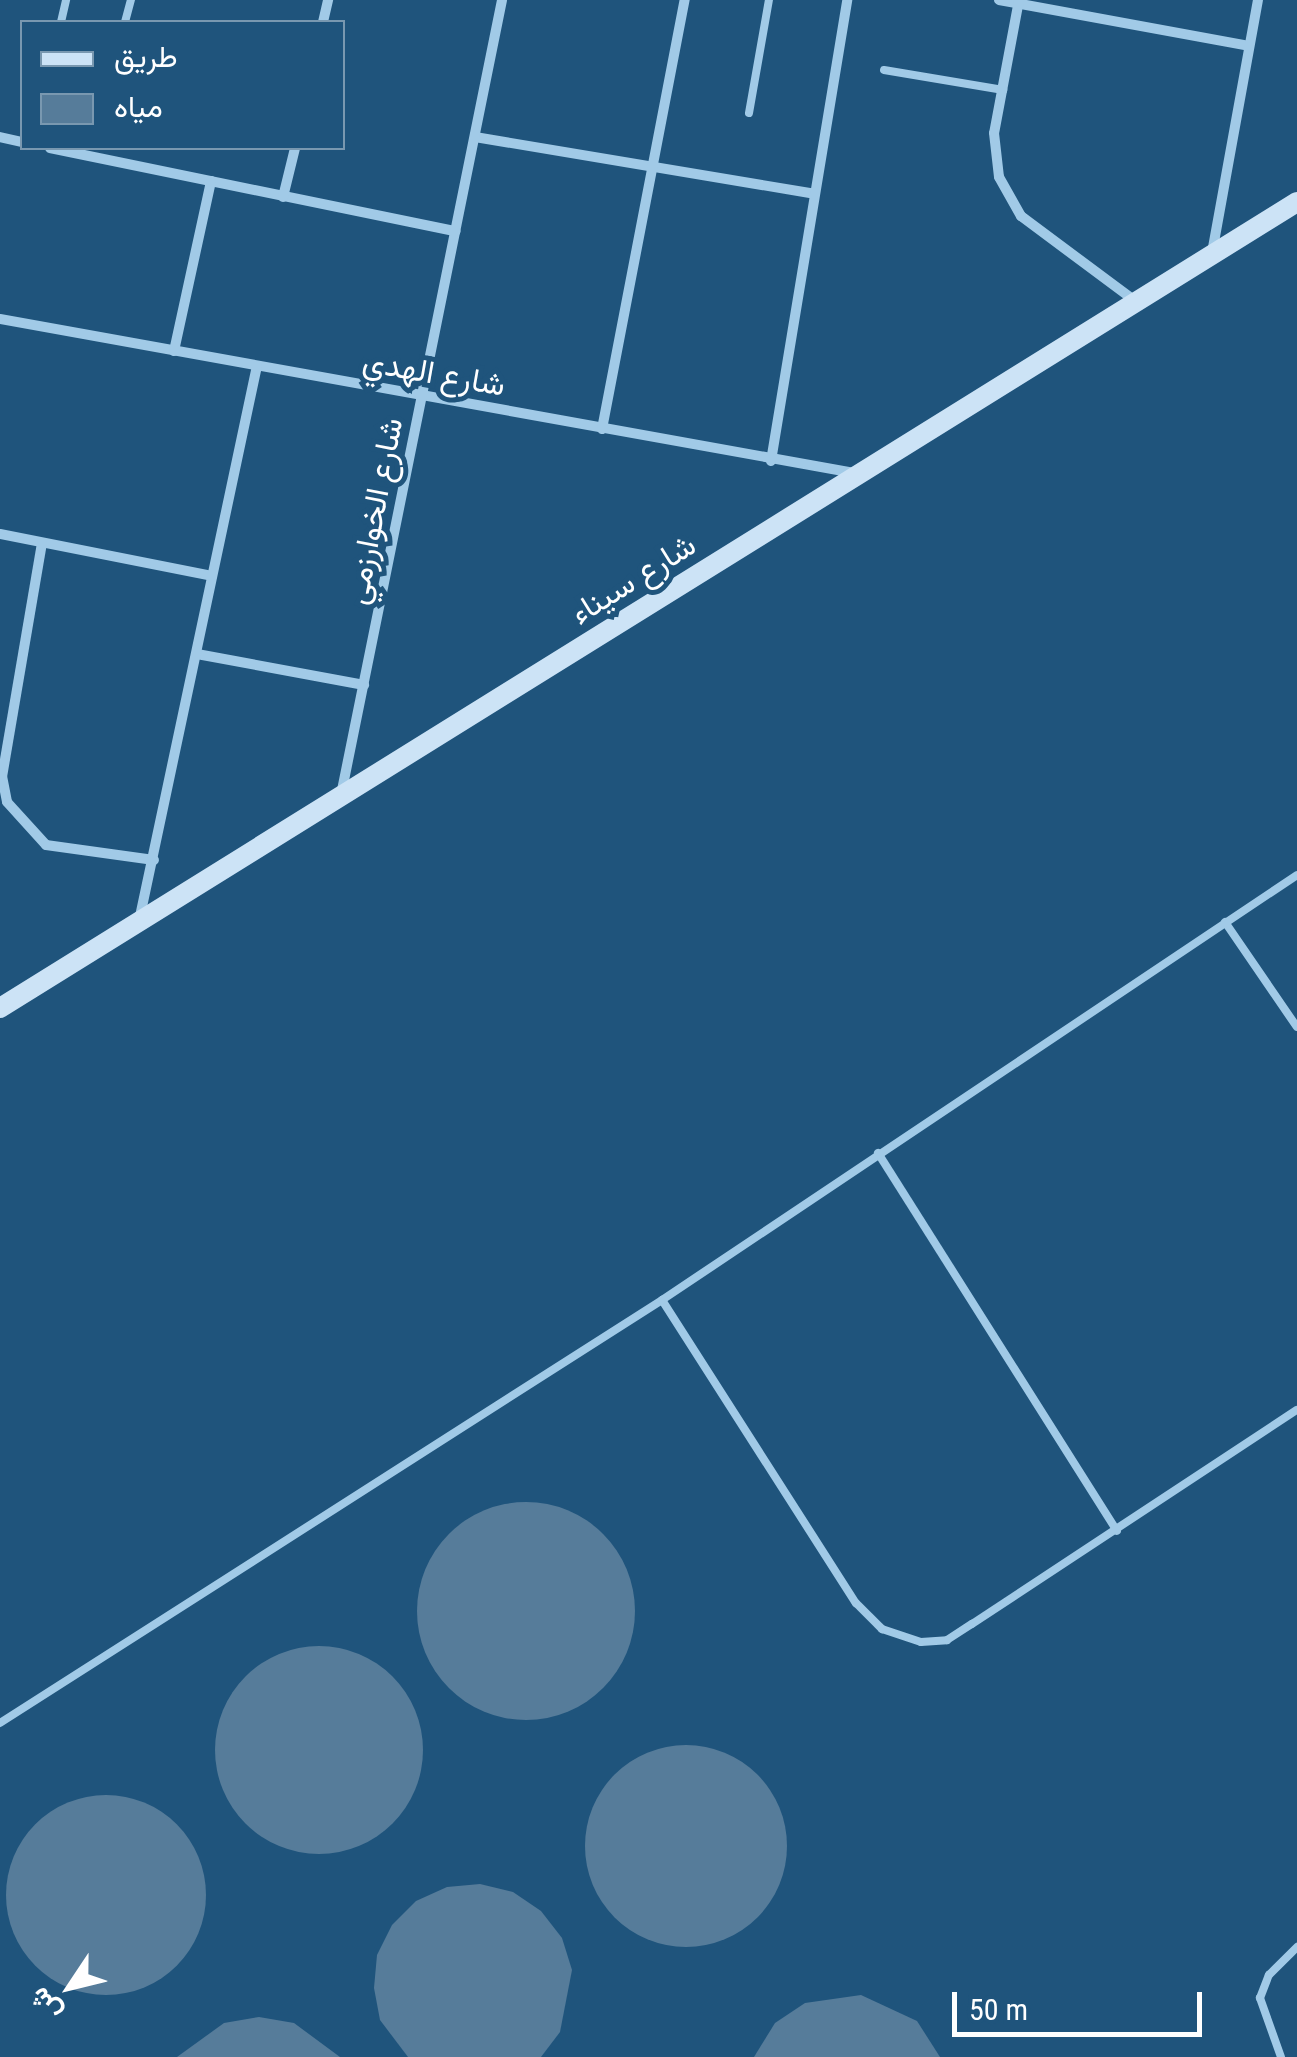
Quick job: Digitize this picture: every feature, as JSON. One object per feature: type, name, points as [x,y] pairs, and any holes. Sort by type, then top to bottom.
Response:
[{"type":"street","name":"شارع الخوارزمي","points":[[341,796],[502,0]]},
{"type":"street","points":[[602,429],[686,0]]},
{"type":"street","points":[[771,460],[847,0]]},
{"type":"street","points":[[999,0],[1249,46]]},
{"type":"street","points":[[1212,254],[1258,0]]},
{"type":"street","points":[[1019,2],[994,156],[1008,198],[1021,216],[1136,302]]},
{"type":"street","points":[[474,137],[814,194]]},
{"type":"street","points":[[64,150],[456,231]]},
{"type":"street","points":[[283,196],[294,150]]},
{"type":"street","points":[[174,351],[211,181]]},
{"type":"street","name":"شارع سيناء","points":[[0,1008],[1297,202]]},
{"type":"street","points":[[0,335],[1,320]]},
{"type":"street","name":"شارع الهدي","points":[[1,320],[860,474]]},
{"type":"street","points":[[139,922],[257,366]]},
{"type":"street","points":[[0,534],[212,576]]},
{"type":"street","points":[[42,543],[2,776],[7,802],[46,845],[154,860]]},
{"type":"street","points":[[197,654],[364,685]]},
{"type":"lane","points":[[749,113],[769,0]]},
{"type":"lane","points":[[884,70],[1002,90]]},
{"type":"lane","points":[[0,1723],[662,1300],[1297,875]]},
{"type":"lane","points":[[1225,922],[1297,1027]]},
{"type":"lane","points":[[878,1153],[1117,1531]]},
{"type":"lane","points":[[662,1300],[856,1603],[882,1629],[921,1642],[946,1640],[1297,1410]]},
{"type":"lane","points":[[1281,2057],[1260,1998],[1269,1976],[1297,1947]]},
{"type":"water","points":[[526,1502],[568,1511],[603,1534],[626,1569],[635,1611],[626,1653],[603,1688],[568,1711],[526,1720],[484,1711],[449,1688],[426,1653],[417,1611],[426,1569],[449,1534],[484,1511]]},
{"type":"water","points":[[319,1646],[359,1654],[393,1676],[415,1710],[423,1750],[415,1790],[393,1824],[359,1846],[319,1854],[279,1846],[245,1824],[223,1790],[215,1750],[223,1710],[245,1676],[279,1654]]},
{"type":"water","points":[[686,1745],[725,1753],[757,1775],[779,1807],[787,1846],[779,1885],[757,1917],[725,1939],[686,1947],[647,1939],[615,1917],[593,1885],[585,1846],[593,1807],[615,1775],[647,1753]]},
{"type":"water","points":[[106,1795],[144,1803],[177,1824],[198,1857],[206,1895],[198,1933],[177,1966],[144,1987],[106,1995],[68,1987],[35,1966],[14,1933],[6,1895],[14,1857],[35,1824],[68,1803]]},
{"type":"water","points":[[480,1884],[513,1892],[541,1911],[562,1938],[572,1970],[560,2032],[541,2057],[408,2057],[380,2020],[374,1988],[377,1955],[392,1925],[416,1901],[447,1887]]},
{"type":"water","points":[[861,1995],[917,2021],[940,2057],[754,2057],[775,2023],[805,2003]]},
{"type":"water","points":[[259,2017],[294,2023],[340,2057],[177,2057],[224,2023]]}]
